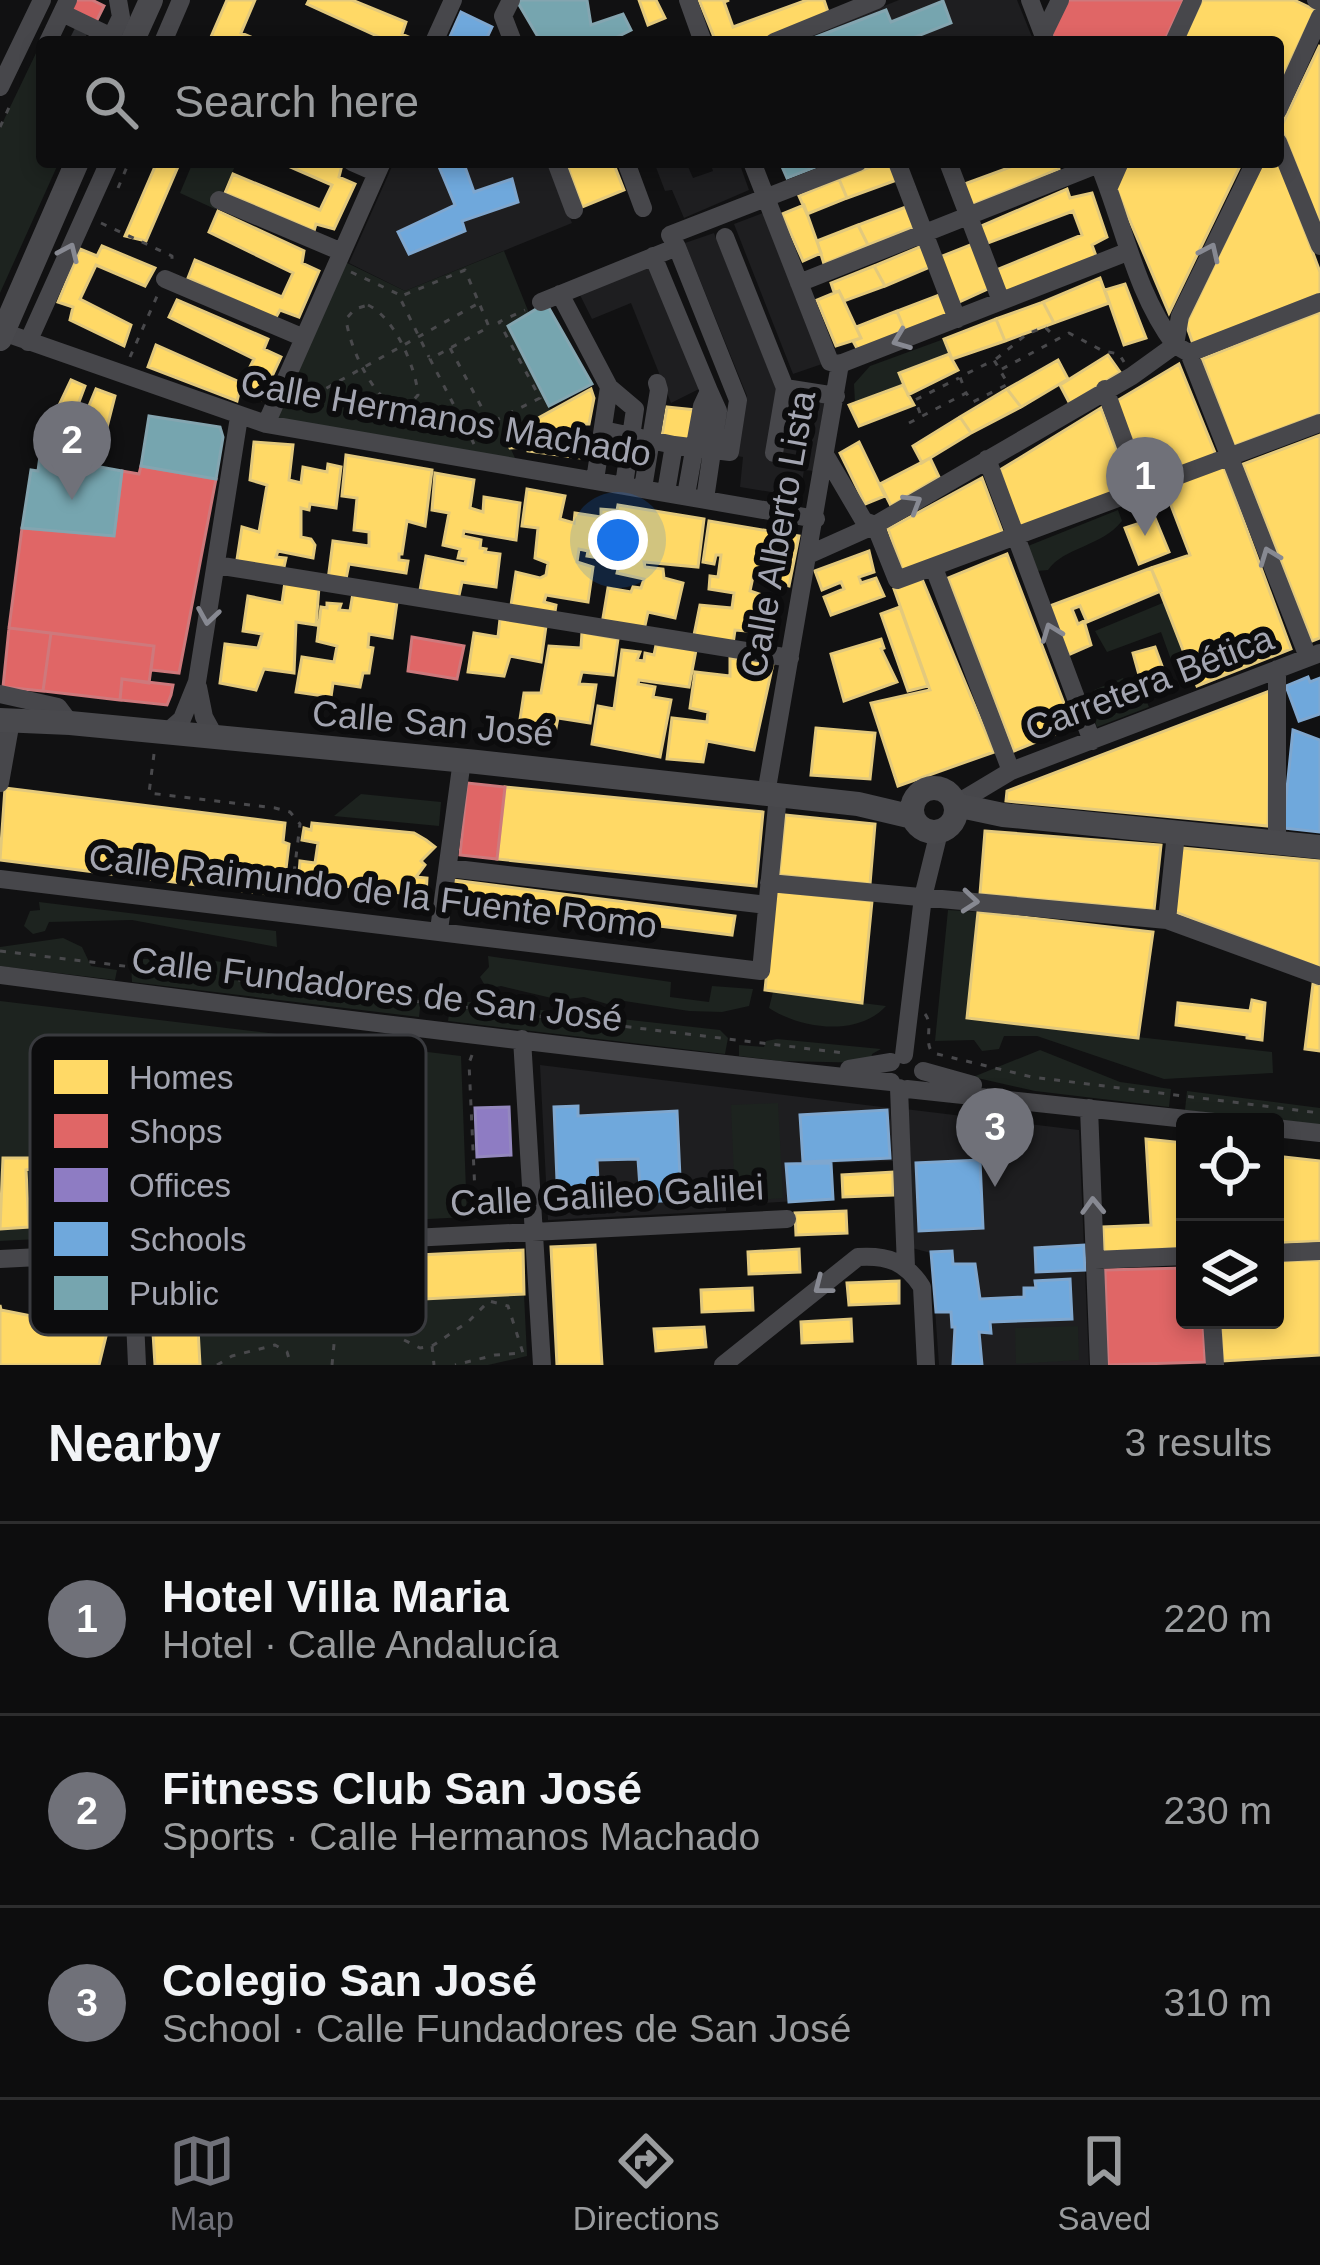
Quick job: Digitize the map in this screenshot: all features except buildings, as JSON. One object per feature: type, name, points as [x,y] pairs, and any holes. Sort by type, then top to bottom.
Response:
[{"type":"main road","points":[[121,36],[152,0]]},
{"type":"main road","points":[[1,336],[74,168]]},
{"type":"main road","name":"Calle San José","points":[[6,720],[462,760],[938,813],[1054,820]]},
{"type":"main road","name":"Calle San José","points":[[938,813],[1004,815],[1320,848]]},
{"type":"street","points":[[0,87],[42,0]]},
{"type":"street","points":[[118,0],[119,36]]},
{"type":"street","points":[[166,36],[181,0]]},
{"type":"street","points":[[437,36],[453,0]]},
{"type":"street","points":[[511,0],[503,16],[511,36]]},
{"type":"street","points":[[688,0],[694,36]]},
{"type":"street","points":[[787,36],[855,4],[877,0]]},
{"type":"street","points":[[1030,0],[1044,36]]},
{"type":"street","points":[[1046,36],[1060,0]]},
{"type":"street","points":[[1177,36],[1193,0]]},
{"type":"street","points":[[1284,97],[1320,17]]},
{"type":"street","points":[[61,26],[102,36]]},
{"type":"street","points":[[1284,157],[1320,246]]},
{"type":"street","points":[[28,342],[106,168]]},
{"type":"street","points":[[266,424],[379,168]]},
{"type":"street","points":[[558,168],[574,210]]},
{"type":"street","points":[[628,168],[643,208]]},
{"type":"street","name":"Calle Alberto Lista","points":[[739,969],[760,971],[772,794],[840,364],[830,362],[754,168]]},
{"type":"street","points":[[541,302],[653,256],[673,241],[766,197],[842,168]]},
{"type":"street","points":[[899,168],[957,319]]},
{"type":"street","points":[[950,168],[1001,302]]},
{"type":"street","points":[[799,284],[1086,168]]},
{"type":"street","points":[[1100,168],[1127,252],[1156,320],[1182,349],[1314,655]]},
{"type":"street","points":[[1108,187],[1117,168]]},
{"type":"street","points":[[1182,349],[1180,316],[1252,168]]},
{"type":"street","points":[[219,200],[339,258]]},
{"type":"street","points":[[725,237],[785,388],[774,453]]},
{"type":"street","points":[[603,430],[730,452],[738,400],[673,241]]},
{"type":"street","points":[[840,364],[1127,252]]},
{"type":"street","points":[[653,256],[709,391],[686,495]]},
{"type":"street","points":[[665,284],[688,275]]},
{"type":"street","points":[[165,279],[304,338]]},
{"type":"street","points":[[560,294],[609,386],[634,409],[634,486]]},
{"type":"street","points":[[808,555],[875,525],[1182,349],[1320,302]]},
{"type":"street","points":[[677,313],[700,303]]},
{"type":"street","points":[[688,339],[710,329]]},
{"type":"street","name":"Calle Hermanos Machado","points":[[1,336],[28,342],[53,358],[266,424],[816,519]]},
{"type":"street","points":[[699,366],[721,356]]},
{"type":"street","points":[[634,486],[651,441],[656,383]]},
{"type":"street","points":[[595,480],[609,386]]},
{"type":"street","points":[[785,388],[836,396]]},
{"type":"street","points":[[1105,389],[1142,491]]},
{"type":"street","points":[[161,732],[182,719],[197,682],[239,417]]},
{"type":"street","points":[[827,458],[864,521],[875,525],[897,580],[1320,422]]},
{"type":"street","points":[[686,495],[694,447]]},
{"type":"street","points":[[987,459],[1092,741]]},
{"type":"street","points":[[216,565],[790,658]]},
{"type":"street","points":[[934,568],[1006,774]]},
{"type":"street","name":"Carretera Bética","points":[[938,813],[1006,774],[1314,655]]},
{"type":"street","points":[[1276,844],[1277,669]]},
{"type":"street","points":[[197,682],[200,704],[215,739]]},
{"type":"street","points":[[0,694],[58,707],[70,723]]},
{"type":"street","points":[[0,783],[6,720]]},
{"type":"street","points":[[439,930],[462,760]]},
{"type":"street","name":"Carretera Bética","points":[[1004,815],[994,807],[994,794],[1006,774]]},
{"type":"street","points":[[906,1267],[899,1075],[938,813]]},
{"type":"street","points":[[1167,920],[1176,833]]},
{"type":"street","points":[[448,868],[767,905]]},
{"type":"street","name":"Calle Raimundo de la Fuente Romo","points":[[0,879],[739,969]]},
{"type":"street","points":[[769,883],[1167,920],[1320,976]]},
{"type":"street","name":"Calle Fundadores de San José","points":[[0,975],[834,1079],[899,1075],[1176,1118]]},
{"type":"street","points":[[522,1039],[542,1365]]},
{"type":"street","points":[[899,1075],[920,1081],[926,1062]]},
{"type":"street","name":"Calle Fundadores de San José","points":[[926,1062],[954,1082],[1089,1108]]},
{"type":"street","points":[[1089,1108],[1099,1365]]},
{"type":"street","points":[[1284,1129],[1320,1133]]},
{"type":"street","name":"Calle Galileo Galilei","points":[[426,1237],[787,1219]]},
{"type":"street","points":[[1284,1253],[1320,1251]]},
{"type":"street","points":[[723,1365],[858,1257],[876,1255],[906,1267],[922,1287],[926,1365]]},
{"type":"street","points":[[1095,1260],[1176,1256]]},
{"type":"street","name":"Calle Galileo Galilei","points":[[0,1259],[30,1257]]},
{"type":"street","points":[[1213,1329],[1215,1365]]},
{"type":"street","points":[[136,1335],[137,1365]]},
{"type":"path","points":[[109,200],[126,168]]},
{"type":"path","points":[[100,218],[104,226],[172,256],[130,383]]},
{"type":"path","points":[[339,258],[399,298],[474,439],[472,459]]},
{"type":"path","points":[[399,298],[465,269],[489,326]]},
{"type":"path","points":[[430,358],[541,302]]},
{"type":"path","points":[[310,431],[316,394],[479,303]]},
{"type":"path","points":[[368,305],[382,312],[417,379],[418,395],[409,405],[394,407],[380,397],[365,368],[348,335],[346,319],[355,309],[368,305]]},
{"type":"path","points":[[450,348],[490,423],[540,398],[500,322]]},
{"type":"path","points":[[922,416],[915,400],[994,360],[1027,334],[1045,327],[1057,339]]},
{"type":"path","points":[[1000,370],[1069,333],[1119,354],[1132,376]]},
{"type":"path","points":[[960,377],[973,402],[1008,384],[994,360]]},
{"type":"path","points":[[909,423],[966,393]]},
{"type":"path","points":[[161,732],[149,793],[275,808],[290,812],[301,824],[294,890],[285,912]]},
{"type":"path","points":[[0,951],[848,1054]]},
{"type":"path","points":[[442,1032],[444,1005]]},
{"type":"path","points":[[473,1050],[469,1063],[476,1214]]},
{"type":"path","points":[[926,1062],[1320,1114]]},
{"type":"path","points":[[401,1335],[419,1348],[432,1346],[489,1301],[508,1306],[523,1353],[495,1354],[455,1365]]},
{"type":"path","points":[[332,1365],[335,1335]]},
{"type":"path","points":[[217,1365],[232,1356],[275,1345],[287,1352],[291,1365]]},
{"type":"path","points":[[432,1346],[434,1365]]},
{"type":"shaded area","points":[[899,0],[1017,0],[1032,36],[808,36]]},
{"type":"shaded area","points":[[36,53],[36,168],[56,168],[0,293],[0,128]]},
{"type":"shaded area","points":[[190,168],[234,168],[215,209],[180,193]]},
{"type":"shaded area","points":[[391,168],[549,168],[572,223],[405,291],[349,263]]},
{"type":"shaded area","points":[[656,168],[689,168],[693,178],[712,168],[741,168],[749,190],[684,218],[672,190],[665,191]]},
{"type":"shaded area","points":[[763,213],[822,364],[793,374],[734,224]]},
{"type":"shaded area","points":[[714,233],[777,391],[769,458],[780,459],[790,397],[824,403],[814,471],[804,470],[801,490],[779,487],[777,493],[740,487],[743,457],[737,456],[747,396],[685,243]]},
{"type":"shaded area","points":[[504,251],[529,313],[508,326],[551,410],[505,436],[519,467],[266,424],[339,259],[405,291]]},
{"type":"shaded area","points":[[652,266],[701,388],[671,403],[631,303],[592,319],[578,291]]},
{"type":"shaded area","points":[[944,339],[949,354],[899,373],[903,385],[855,403],[854,384],[870,366]]},
{"type":"shaded area","points":[[1118,510],[1122,521],[1113,530],[1063,556],[1048,570],[1037,571],[1028,546]]},
{"type":"shaded area","points":[[1165,602],[1189,662],[1174,668],[1161,632],[1107,652],[1095,631]]},
{"type":"shaded area","points":[[1123,678],[1127,688],[1141,688],[1149,707],[1097,727],[1089,704],[1098,701],[1094,690]]},
{"type":"shaded area","points":[[361,794],[441,802],[439,826],[334,816]]},
{"type":"shaded area","points":[[39,902],[276,931],[277,947],[132,920],[49,922],[45,931],[33,934],[24,926],[30,911],[40,910]]},
{"type":"shaded area","points":[[948,910],[978,912],[967,1018],[1272,1052],[1273,1073],[1164,1079],[1037,1036],[1004,1036],[999,1049],[982,1051],[974,1040],[935,1041]]},
{"type":"shaded area","points":[[63,938],[82,947],[91,966],[117,970],[115,980],[0,966],[0,947]]},
{"type":"shaded area","points":[[488,956],[671,982],[670,997],[709,1002],[712,986],[753,989],[749,1006],[722,1012],[618,1000],[607,1004],[584,997],[560,1000],[501,986],[487,989],[480,977],[489,967]]},
{"type":"shaded area","points":[[205,959],[421,999],[419,1017],[132,982],[131,963]]},
{"type":"shaded area","points":[[773,992],[886,1006],[874,1016],[845,1026],[813,1025],[769,1008]]},
{"type":"shaded area","points":[[451,1000],[720,1030],[728,1038],[725,1054],[448,1021]]},
{"type":"shaded area","points":[[0,1001],[285,1035],[30,1035],[30,1239],[0,1241]]},
{"type":"shaded area","points":[[766,1041],[881,1049],[872,1054],[871,1063],[739,1056],[739,1045],[764,1047]]},
{"type":"shaded area","points":[[1040,1050],[1120,1082],[1171,1089],[1169,1107],[1035,1091],[973,1077]]},
{"type":"shaded area","points":[[426,1052],[461,1056],[467,1217],[426,1219]]},
{"type":"shaded area","points":[[540,1065],[890,1108],[894,1161],[831,1163],[833,1199],[726,1205],[726,1211],[548,1220]]},
{"type":"shaded area","points":[[1187,1091],[1320,1108],[1320,1126],[1284,1122],[1284,1113],[1185,1110]]},
{"type":"shaded area","points":[[778,1103],[783,1198],[735,1202],[731,1105]]},
{"type":"shaded area","points":[[905,1109],[1079,1130],[1089,1365],[939,1365],[931,1253],[912,1248]]},
{"type":"shaded area","points":[[524,1294],[527,1356],[488,1365],[200,1365],[198,1335],[426,1335],[426,1299]]},
{"type":"shaded area","points":[[1078,1326],[1079,1360],[1016,1364],[1015,1328]]},
{"type":"place","name":"Fitness Club San José","points":[[72,500]]},
{"type":"place","name":"Hotel Villa Maria","points":[[1145,536]]},
{"type":"place","name":"Colegio San José","points":[[995,1187]]}]
